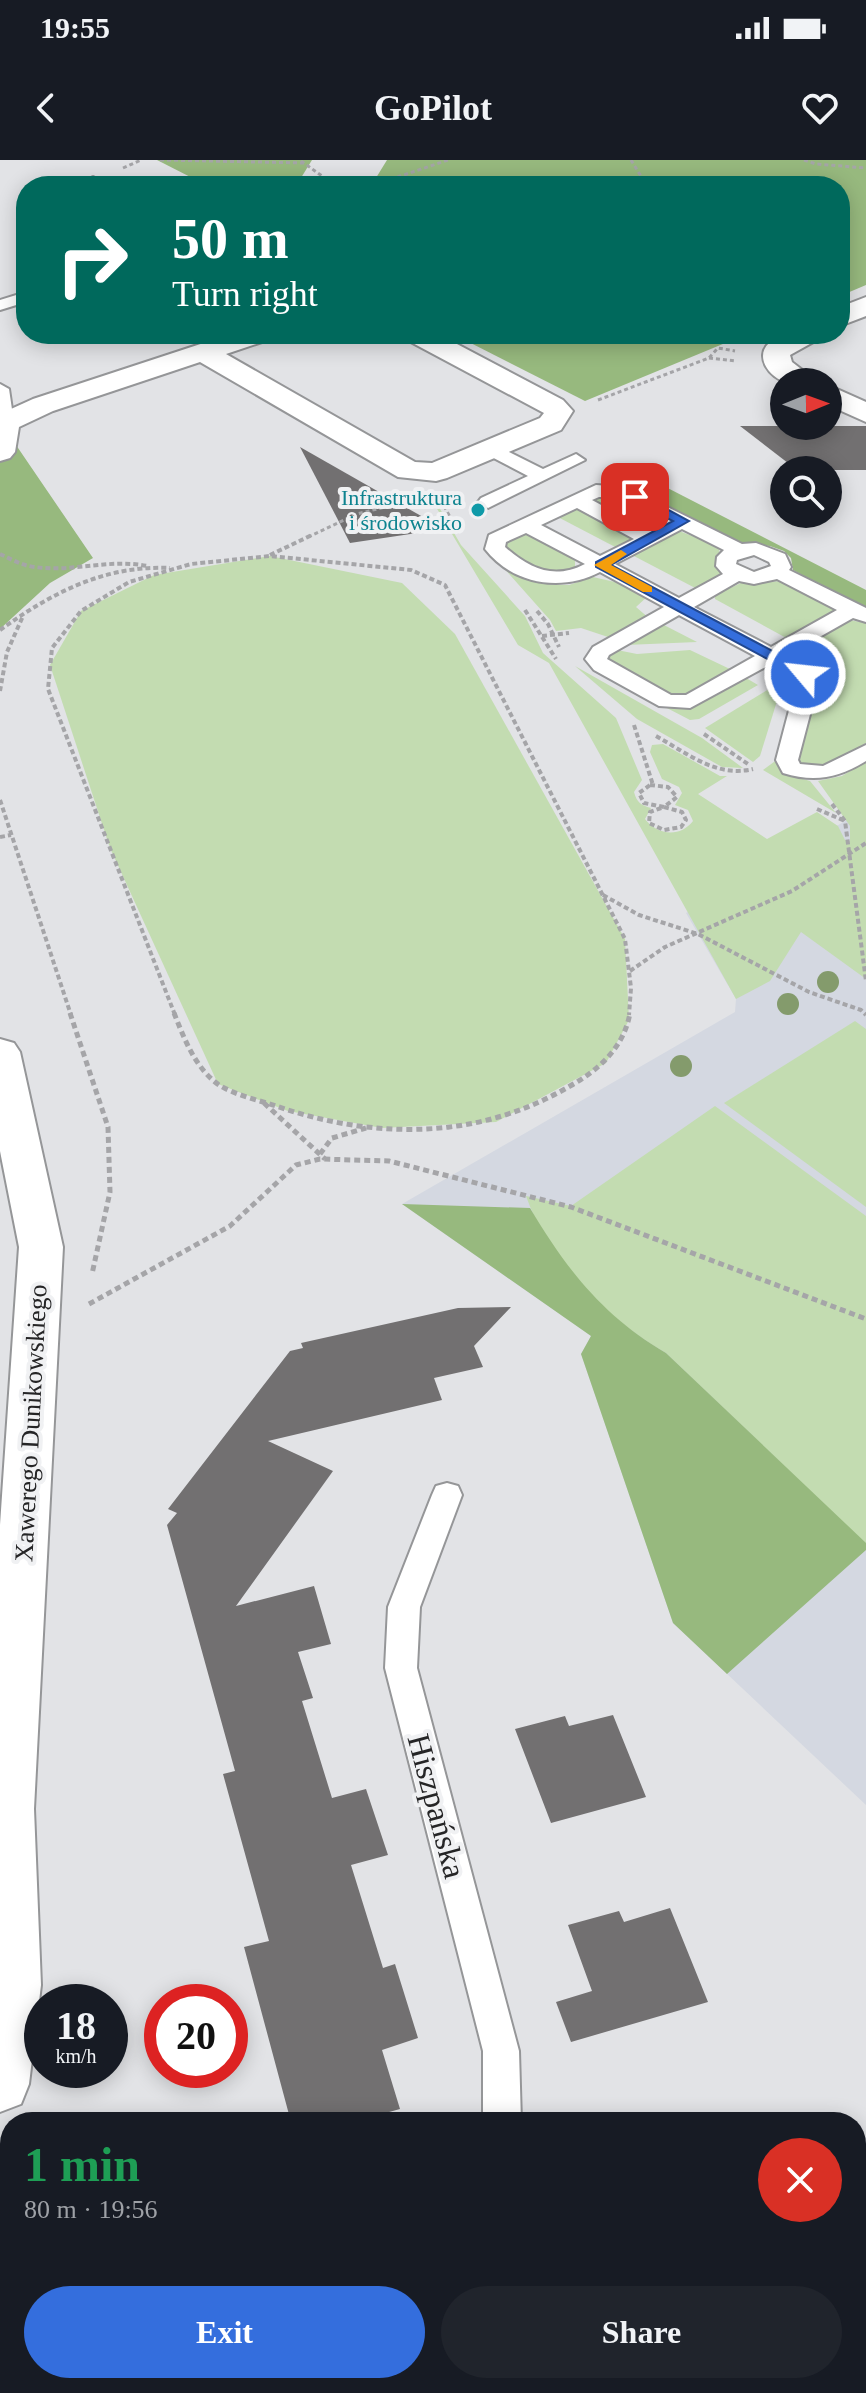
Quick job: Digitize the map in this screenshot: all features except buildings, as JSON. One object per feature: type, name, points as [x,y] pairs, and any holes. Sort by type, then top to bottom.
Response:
[{"type":"street","points":[[0,452],[5,423],[43,405],[227,344]]},
{"type":"street","points":[[203,352],[409,471],[446,468],[551,424],[559,411],[435,344]]},
{"type":"street","points":[[782,368],[776,355],[779,348],[787,344]]},
{"type":"street","points":[[842,401],[866,413]]},
{"type":"street","name":"Xawerego Dunikowskiego","points":[[0,1052],[41,1247],[7,1809],[13,1985],[1,2076]]},
{"type":"lane","points":[[0,389],[5,423]]},
{"type":"lane","points":[[491,449],[543,476]]},
{"type":"lane","points":[[488,502],[576,460]]},
{"type":"lane","points":[[683,521],[574,578],[552,580],[495,549],[496,539],[596,491],[620,491],[683,521],[739,550]]},
{"type":"lane","points":[[577,500],[649,539]]},
{"type":"lane","points":[[526,525],[805,674],[808,680],[787,760],[791,768],[820,776],[833,772],[866,752]]},
{"type":"lane","points":[[778,572],[781,563],[773,554],[756,549],[739,550],[725,561],[726,566],[737,574],[755,578],[778,572],[859,613]]},
{"type":"lane","points":[[737,574],[600,651],[596,659],[601,666],[667,701],[690,702],[772,656],[859,613]]},
{"type":"lane","name":"Hiszpańska","points":[[447,1495],[404,1607],[401,1668],[501,2051],[502,2112]]},
{"type":"path","points":[[160,160],[301,162],[321,176]]},
{"type":"path","points":[[401,176],[448,160]]},
{"type":"path","points":[[804,160],[816,164],[866,168]]},
{"type":"path","points":[[709,358],[718,348],[776,355]]},
{"type":"path","points":[[559,411],[709,358],[738,361]]},
{"type":"path","points":[[425,472],[464,542]]},
{"type":"path","points":[[270,556],[357,514],[400,503]]},
{"type":"path","points":[[0,554],[30,566],[138,563],[152,567]]},
{"type":"path","points":[[270,556],[411,570],[445,585],[478,644],[625,939],[630,971],[629,1020],[606,1063],[559,1096],[496,1122],[429,1132],[371,1126],[288,1111],[218,1084],[187,1047],[48,689],[52,648],[81,611],[129,582],[191,564],[270,556]]},
{"type":"path","points":[[0,630],[80,581],[102,573],[152,567],[175,568]]},
{"type":"path","points":[[518,602],[547,647],[564,665]]},
{"type":"path","points":[[0,691],[7,652],[24,613]]},
{"type":"path","points":[[623,716],[634,725],[653,785]]},
{"type":"path","points":[[653,785],[645,787],[639,796],[644,803],[663,807],[682,812],[684,824],[669,830],[649,823],[650,812],[663,807],[676,800],[677,793],[668,787],[653,785]]},
{"type":"path","points":[[0,800],[108,1127],[110,1192],[90,1281]]},
{"type":"path","points":[[825,812],[845,821],[866,981]]},
{"type":"path","points":[[0,837],[11,835]]},
{"type":"path","points":[[630,971],[665,947],[792,891],[866,843]]},
{"type":"path","points":[[601,894],[639,915],[698,934],[809,992],[861,1010],[866,1015]]},
{"type":"path","points":[[262,1101],[326,1159]]},
{"type":"path","points":[[320,1154],[322,1144],[329,1139],[371,1126]]},
{"type":"path","points":[[85,1295],[79,1309],[230,1226],[296,1165],[326,1159],[389,1161],[571,1207],[866,1319]]},
{"type":"shaded area","points":[[866,809],[866,1805],[673,1623],[581,1354],[591,1336],[402,1204],[735,1012],[736,999],[686,913]]},
{"type":"green space","points":[[157,160],[312,160],[302,176],[188,176]]},
{"type":"green space","points":[[387,160],[866,160],[866,285],[850,292],[850,176],[377,176]]},
{"type":"green space","points":[[473,344],[723,344],[585,401]]},
{"type":"green space","points":[[0,422],[19,435],[16,445],[93,558],[50,583],[0,629]]},
{"type":"green space","points":[[619,463],[866,590],[866,609],[793,570],[791,558],[784,551],[770,546],[736,543],[629,489],[608,472]]},
{"type":"green space","points":[[611,493],[663,518],[662,526],[642,530],[590,503],[591,498]]},
{"type":"green space","points":[[433,502],[436,502],[461,545],[525,616],[543,653],[616,718],[642,780],[634,792],[635,796],[640,803],[651,808],[645,819],[656,828],[675,832],[693,821],[688,810],[675,805],[682,793],[679,787],[662,779],[650,752],[652,745],[663,744],[720,776],[727,776],[698,794],[767,839],[817,812],[838,826],[845,840],[850,841],[850,826],[818,781],[842,776],[866,761],[866,979],[801,932],[770,981],[736,999],[549,663],[518,645]]},
{"type":"green space","points":[[573,508],[582,509],[633,539],[619,549],[554,515]]},
{"type":"green space","points":[[679,531],[719,546],[721,578],[699,590],[632,555]]},
{"type":"green space","points":[[521,533],[555,546],[575,560],[575,571],[547,574],[504,549],[506,540]]},
{"type":"green space","points":[[270,556],[402,583],[455,634],[625,939],[629,1020],[606,1063],[496,1122],[382,1128],[288,1111],[218,1084],[110,848],[50,665],[81,611],[154,575]]},
{"type":"green space","points":[[493,556],[546,584],[569,585],[593,577],[628,585],[649,595],[636,607],[650,619],[614,639],[581,628],[556,631],[550,620]]},
{"type":"green space","points":[[784,581],[827,602],[834,609],[833,614],[790,640],[715,599],[715,595],[741,583]]},
{"type":"green space","points":[[849,620],[866,623],[866,743],[824,769],[799,765],[796,757],[805,668],[812,665],[814,660],[813,654],[802,647]]},
{"type":"green space","points":[[660,623],[697,642],[626,645]]},
{"type":"green space","points":[[612,649],[637,654],[690,650],[732,670],[694,693],[673,695],[654,688],[608,661],[606,658]]},
{"type":"green space","points":[[575,666],[702,738],[743,768],[722,767],[637,719]]},
{"type":"green space","points":[[746,678],[758,685],[699,719],[690,720],[665,707],[698,703]]},
{"type":"green space","points":[[769,689],[777,701],[760,756],[753,762],[705,728]]},
{"type":"green space","points":[[778,759],[793,776],[810,781],[836,813],[763,770]]},
{"type":"green space","points":[[855,1021],[866,1029],[866,1207],[724,1103]]},
{"type":"green space","points":[[715,1106],[866,1216],[866,1544],[666,1353],[622,1323],[582,1286],[549,1244],[526,1196],[571,1206]]},
{"type":"green space","points":[[402,1204],[530,1208],[558,1252],[588,1290],[623,1323],[666,1353],[866,1543],[866,1550],[727,1674],[673,1623],[581,1354],[591,1336]]},
{"type":"slow traffic","points":[[621,554],[601,565],[648,590]]},
{"type":"place","name":"Infrastruktura i środowisko","points":[[478,510]]},
{"type":"route","points":[[635,497],[683,521],[601,565],[805,674]]}]
